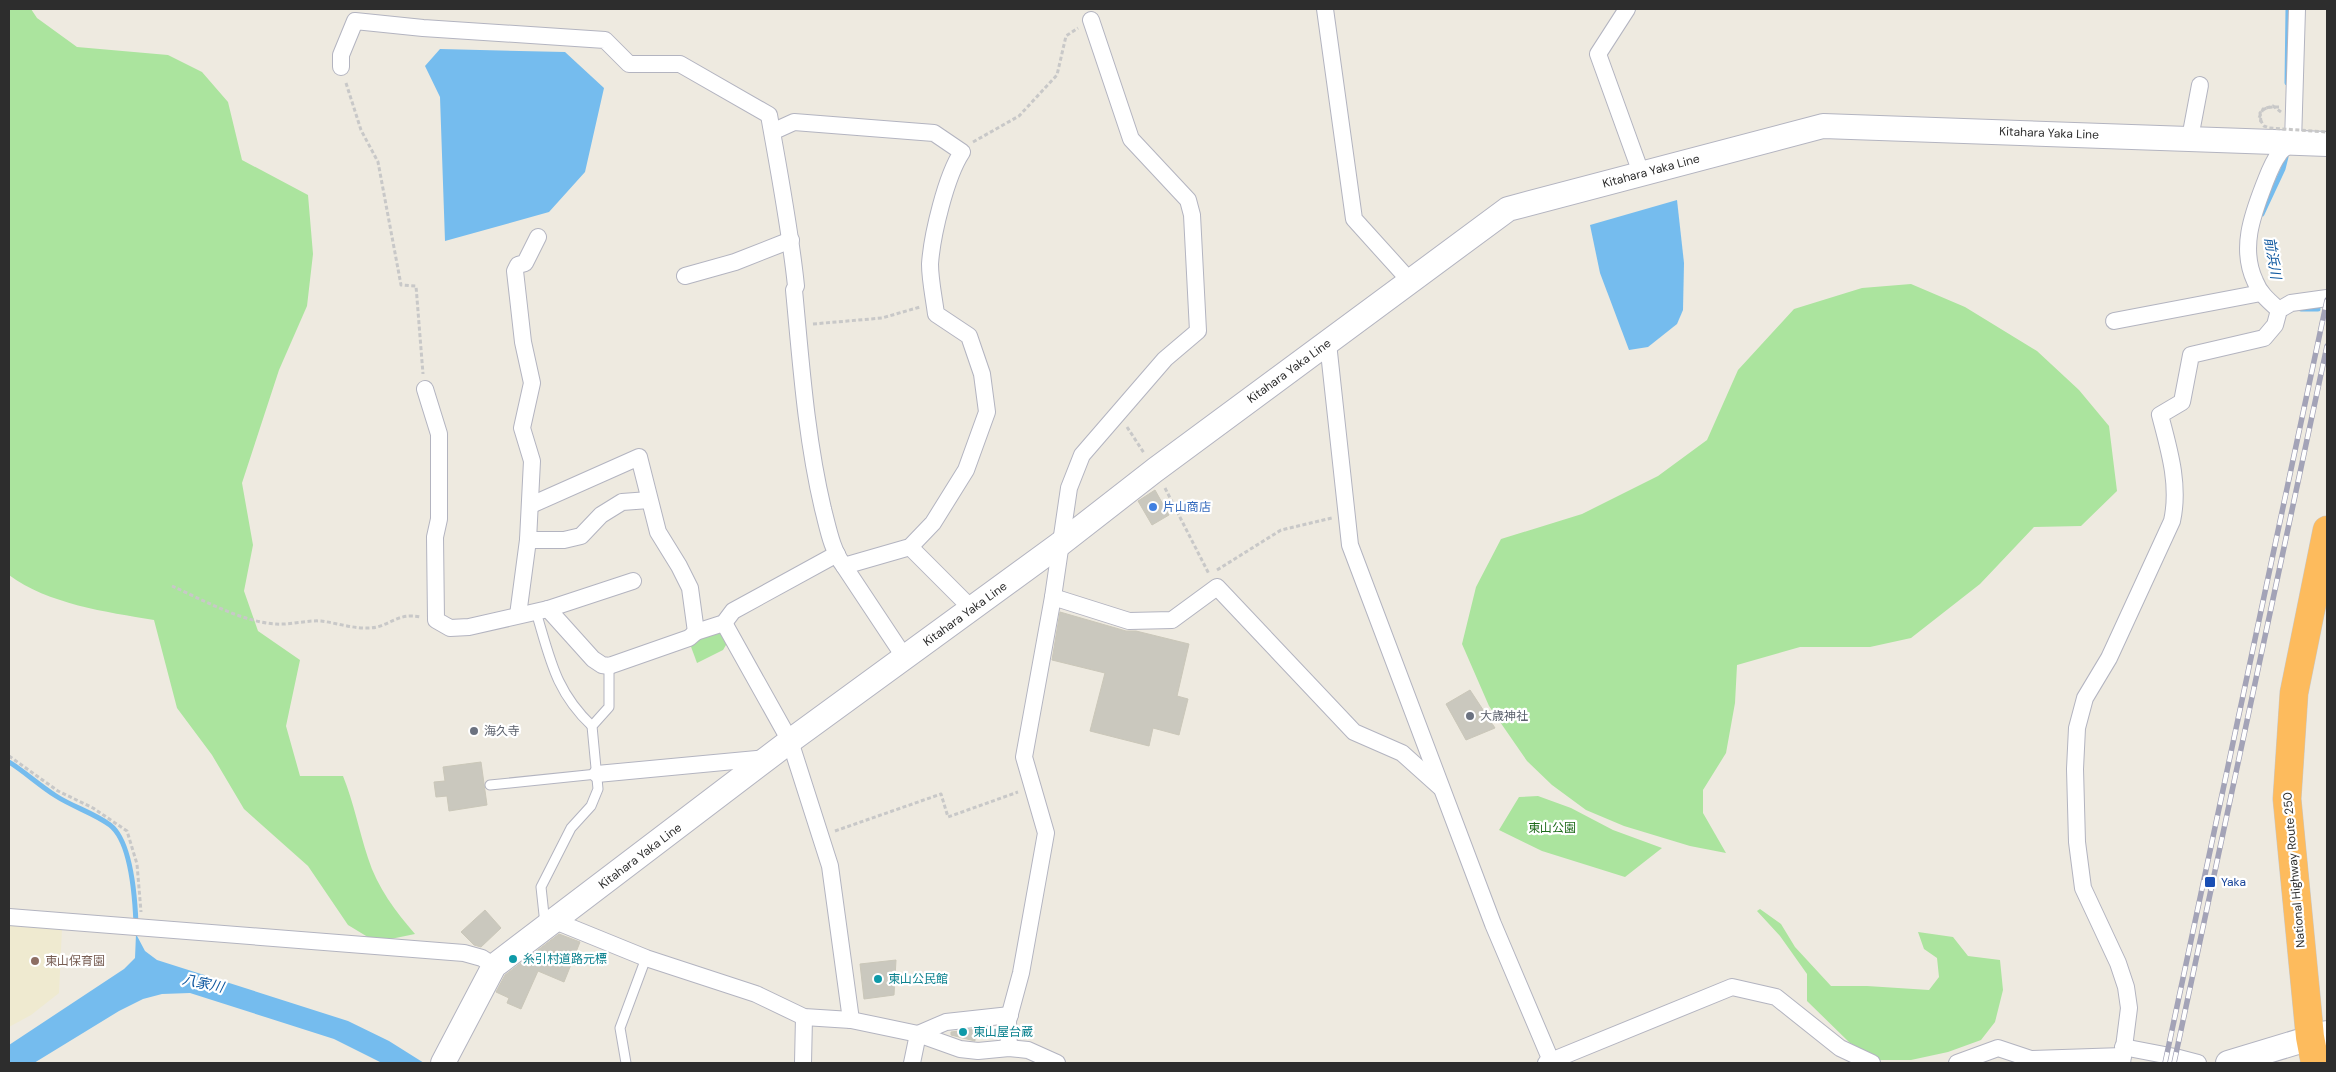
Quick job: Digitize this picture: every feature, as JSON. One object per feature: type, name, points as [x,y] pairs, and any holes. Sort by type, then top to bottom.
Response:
[{"type":"highway","name":"National Highway Route 250","points":[[2318,1044],[2287,799],[2294,693],[2321,599],[2327,530]]},
{"type":"main road","name":"Kitahara Yaka Line","points":[[443,1063],[494,966],[768,758],[1060,544],[1155,470],[1508,209],[1822,126],[2190,138],[2287,132],[2327,144]]},
{"type":"main road","points":[[2228,1063],[2318,1044]]},
{"type":"street","points":[[1325,9],[1354,219],[1410,281]]},
{"type":"street","points":[[1628,9],[1598,54],[1642,173]]},
{"type":"street","points":[[2279,310],[2261,293],[2251,268],[2248,234],[2253,213],[2287,132],[2297,9]]},
{"type":"street","points":[[1009,1048],[1010,1015],[1021,973],[1046,833],[1024,757],[1053,597],[1069,488],[1082,456],[1166,359],[1198,331],[1192,215],[1188,200],[1131,139],[1090,20]]},
{"type":"street","points":[[342,67],[341,55],[355,21],[423,28],[604,40],[629,64],[680,64],[769,115],[791,240],[797,326],[813,467],[827,525],[841,560],[905,658]]},
{"type":"street","points":[[2190,138],[2200,85]]},
{"type":"street","points":[[542,610],[593,659],[602,665],[609,666],[689,638],[696,632],[724,623],[733,611],[841,560],[910,547],[933,524],[966,470],[987,412],[982,374],[969,336],[936,314],[930,264],[939,216],[956,161],[962,152],[934,133],[794,122],[772,132]]},
{"type":"street","points":[[518,614],[528,540],[532,461],[522,428],[532,383],[523,342],[515,271],[518,265],[525,262],[538,237]]},
{"type":"street","points":[[686,276],[735,262],[791,240]]},
{"type":"street","points":[[2114,321],[2261,293]]},
{"type":"street","points":[[2123,1055],[2129,1008],[2126,986],[2118,963],[2083,888],[2077,842],[2075,770],[2077,728],[2085,698],[2109,658],[2172,521],[2175,508],[2173,463],[2160,414],[2182,402],[2191,355],[2264,338],[2276,325],[2279,310],[2291,303],[2327,298]]},
{"type":"street","points":[[1328,343],[1350,545],[1493,924],[1550,1063],[1732,987],[1776,997],[1840,1048],[1872,1063]]},
{"type":"street","points":[[425,389],[439,434],[439,519],[435,537],[436,620],[450,628],[470,627],[518,614],[542,610],[633,581]]},
{"type":"street","points":[[531,505],[639,457],[658,532],[690,588],[696,632]]},
{"type":"street","points":[[528,540],[564,540],[581,536],[601,516],[622,502],[649,500]]},
{"type":"street","points":[[910,547],[972,609]]},
{"type":"street","points":[[1053,597],[1129,621],[1172,620],[1213,581],[1354,732],[1402,753],[1442,788]]},
{"type":"street","points":[[724,623],[790,742],[830,866],[851,1020]]},
{"type":"street","points":[[596,774],[768,758]]},
{"type":"street","points":[[9,917],[464,953],[482,958],[494,966]]},
{"type":"street","points":[[550,924],[756,994],[804,1017],[851,1020],[918,1034],[979,1057],[1009,1048],[1028,1050],[1058,1063]]},
{"type":"street","points":[[918,1034],[946,1022],[1010,1015]]},
{"type":"street","points":[[803,1063],[804,1017]]},
{"type":"street","points":[[912,1063],[918,1034]]},
{"type":"street","points":[[1957,1063],[1998,1048],[2031,1059],[2123,1055],[2175,1057],[2198,1063]]},
{"type":"lane","points":[[542,610],[558,683],[566,697],[592,726],[598,789],[591,806],[571,828],[541,888],[550,924]]},
{"type":"lane","points":[[592,726],[609,707],[609,666]]},
{"type":"lane","points":[[490,785],[596,774]]},
{"type":"lane","points":[[626,1063],[620,1028],[646,958]]},
{"type":"path","points":[[962,152],[977,139],[1018,116],[1057,75],[1066,36],[1090,20]]},
{"type":"path","points":[[342,67],[360,130],[378,162],[401,285],[416,286],[425,389]]},
{"type":"path","points":[[2260,113],[2268,107],[2288,107]]},
{"type":"path","points":[[2268,107],[2277,108],[2282,117]]},
{"type":"path","points":[[2260,113],[2264,127],[2287,132]]},
{"type":"path","points":[[2260,113],[2261,123],[2269,128],[2327,132]]},
{"type":"path","points":[[797,326],[854,319],[882,318],[935,303]]},
{"type":"path","points":[[1118,414],[1155,470],[1213,581],[1280,530],[1347,514]]},
{"type":"path","points":[[172,586],[226,610],[259,622],[275,624],[312,620],[372,628],[411,615],[436,620]]},
{"type":"path","points":[[9,756],[58,791],[93,808],[126,831],[136,864],[137,927]]},
{"type":"path","points":[[820,836],[940,794],[948,817],[1033,787]]},
{"type":"shaded area","name":"東山保育園","points":[[9,924],[62,929],[59,993],[31,1015],[9,1027]]},
{"type":"green space","points":[[9,9],[31,9],[37,18],[77,47],[168,55],[202,72],[228,102],[242,160],[308,195],[313,254],[307,306],[279,370],[242,483],[253,545],[244,591],[258,631],[300,660],[286,726],[300,776],[343,776],[376,879],[394,908],[415,934],[376,942],[348,925],[308,866],[244,809],[212,755],[177,708],[154,620],[97,610],[59,600],[24,585],[9,575]]},
{"type":"green space","points":[[1911,284],[1965,307],[2037,351],[2079,390],[2109,426],[2117,491],[2081,526],[2034,527],[1980,584],[1911,638],[1870,647],[1800,647],[1737,665],[1735,703],[1726,753],[1703,790],[1703,813],[1726,853],[1690,846],[1624,826],[1586,810],[1552,785],[1527,761],[1489,706],[1462,644],[1476,587],[1501,539],[1582,514],[1658,476],[1707,440],[1738,370],[1794,309],[1862,288]]},
{"type":"green space","points":[[716,629],[729,640],[723,650],[697,663],[690,644]]},
{"type":"green space","name":"東山公園","points":[[1538,796],[1571,808],[1613,830],[1662,848],[1625,877],[1542,851],[1499,830],[1519,797]]},
{"type":"green space","points":[[1760,909],[1781,924],[1795,947],[1831,986],[1929,990],[1939,977],[1937,958],[1924,949],[1918,932],[1953,937],[1968,956],[2000,960],[2003,990],[1995,1022],[1981,1040],[1948,1052],[1911,1060],[1879,1060],[1850,1043],[1807,1001],[1807,974],[1780,936],[1757,911]]},
{"type":"water","points":[[440,49],[565,52],[604,88],[585,172],[549,212],[445,241],[440,97],[425,66]]},
{"type":"water","points":[[1677,200],[1684,263],[1683,310],[1677,324],[1648,347],[1629,350],[1600,273],[1590,225]]},
{"type":"water","name":"八家川","points":[[136,934],[145,951],[157,960],[348,1021],[389,1041],[424,1063],[382,1063],[334,1039],[190,993],[162,994],[143,999],[119,1011],[34,1063],[9,1063],[9,1045],[124,969],[135,958]]},
{"type":"building","name":"片山商店","points":[[1155,490],[1169,515],[1152,525],[1138,501]]},
{"type":"building","points":[[1060,612],[1126,631],[1136,631],[1189,644],[1177,696],[1188,699],[1179,735],[1153,728],[1149,746],[1090,731],[1105,673],[1052,660]]},
{"type":"building","name":"大歳神社","points":[[1470,690],[1495,728],[1466,740],[1446,704]]},
{"type":"building","points":[[481,762],[487,805],[449,811],[447,796],[436,797],[434,782],[445,781],[443,767]]},
{"type":"building","points":[[485,910],[501,928],[481,947],[474,945],[461,932]]},
{"type":"building","points":[[559,934],[580,942],[564,982],[538,971],[521,1009],[507,1003],[509,998],[496,992],[505,975]]},
{"type":"building","name":"東山公民館","points":[[896,960],[894,995],[864,999],[860,964]]},
{"type":"building","points":[[975,1029],[975,1041],[951,1035],[951,1032]]},
{"type":"waterway","name":"前浜川","points":[[2287,83],[2288,9]]},
{"type":"waterway","name":"前浜川","points":[[2262,214],[2283,169],[2286,157]]},
{"type":"waterway","name":"前浜川","points":[[2301,309],[2318,309]]},
{"type":"waterway","points":[[9,762],[56,796],[104,821],[117,833],[128,857],[135,900],[136,924]]},
{"type":"railway","points":[[2165,1063],[2327,300]]},
{"type":"railway","points":[[2174,1063],[2327,346]]},
{"type":"place","name":"片山商店","points":[[1153,507]]},
{"type":"place","name":"大歳神社","points":[[1470,716]]},
{"type":"place","name":"海久寺","points":[[474,731]]},
{"type":"place","name":"Yaka","points":[[2210,882]]},
{"type":"place","name":"糸引村道路元標","points":[[513,959]]},
{"type":"place","name":"東山保育園","points":[[35,961]]},
{"type":"place","name":"東山公民館","points":[[878,979]]},
{"type":"place","name":"東山屋台蔵","points":[[963,1032]]}]
